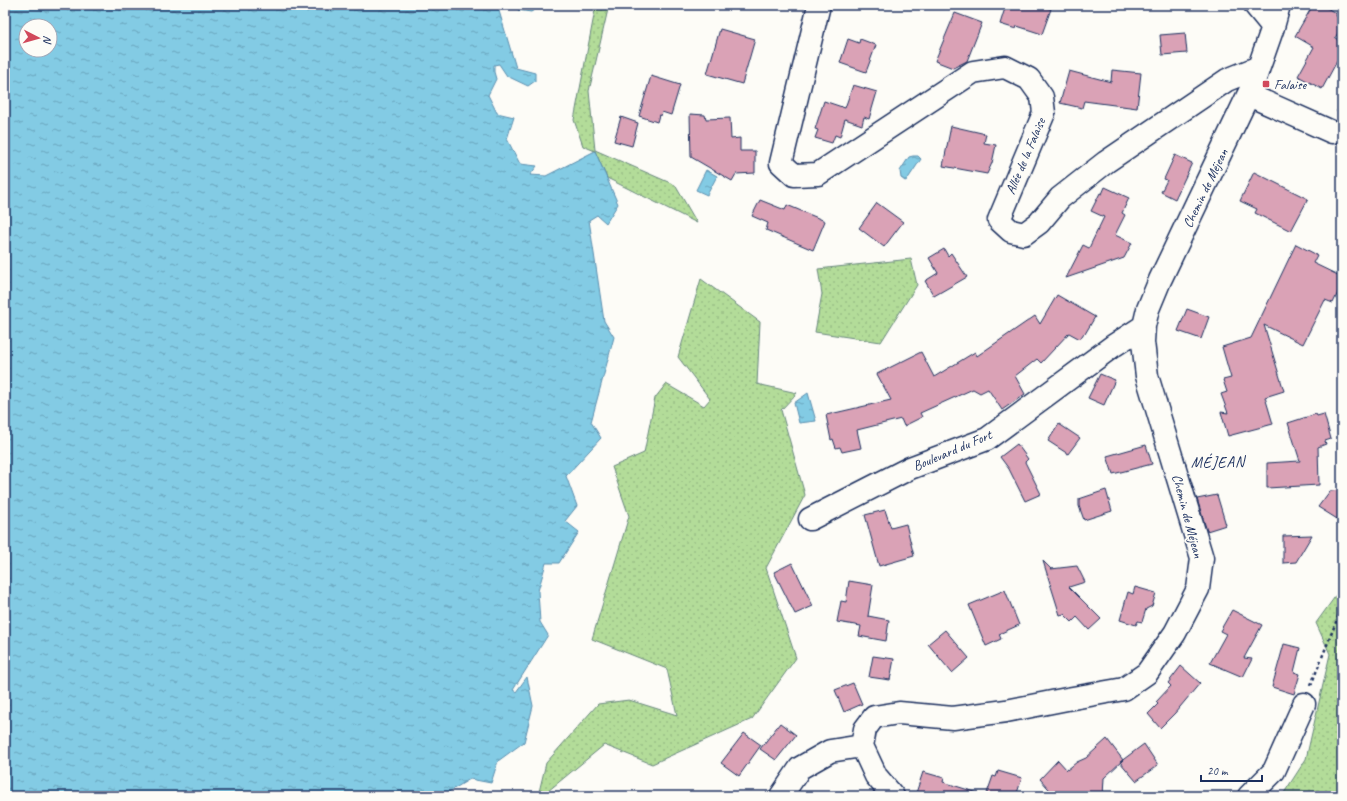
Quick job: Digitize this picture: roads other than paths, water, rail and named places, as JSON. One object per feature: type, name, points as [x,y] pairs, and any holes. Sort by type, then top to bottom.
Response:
[{"type":"street","name":"Allée de la Falaise","points":[[819,5],[781,163],[794,175],[818,174],[973,72],[1005,68],[1029,79],[1042,98],[1044,113],[999,220],[1011,231],[1024,234],[1039,223],[1060,198],[1106,162],[1227,80],[1259,67]]},
{"type":"street","points":[[1255,5],[1273,27]]},
{"type":"street","name":"Chemin de Méjean","points":[[862,746],[865,729],[874,717],[899,713],[953,718],[1006,711],[1124,689],[1147,673],[1175,633],[1198,589],[1202,558],[1147,376],[1143,342],[1144,326],[1148,310],[1160,280],[1249,95],[1273,27],[1279,5]]},
{"type":"street","points":[[1249,95],[1332,132]]},
{"type":"street","name":"Boulevard du Fort","points":[[810,519],[910,468],[987,439],[1112,346],[1144,326]]},
{"type":"street","points":[[1249,796],[1274,771],[1304,704]]},
{"type":"street","points":[[781,796],[800,768],[830,751],[862,746],[876,776],[893,796]]},
{"type":"water","points":[[5,5],[502,5],[499,11],[516,68],[535,73],[535,81],[528,86],[507,76],[499,64],[494,65],[496,79],[488,95],[497,113],[514,117],[507,139],[520,164],[537,166],[530,175],[546,176],[595,151],[618,204],[606,223],[597,215],[589,220],[604,321],[614,337],[591,422],[601,438],[566,476],[577,506],[565,521],[579,532],[559,563],[546,563],[538,591],[540,622],[548,635],[513,690],[516,692],[527,677],[533,706],[524,742],[498,761],[491,783],[470,779],[447,793],[452,796],[5,796]]},
{"type":"water","points":[[518,5],[542,5],[531,12],[518,10]]},
{"type":"water","points":[[918,156],[921,159],[905,181],[901,178],[900,171],[909,157]]},
{"type":"water","points":[[706,170],[717,176],[707,195],[696,190]]},
{"type":"water","points":[[808,393],[816,421],[799,423],[794,403]]},
{"type":"place","name":"Falaise","points":[[1266,84]]},
{"type":"district","name":"MÉJEAN","points":[[1218,462]]}]
